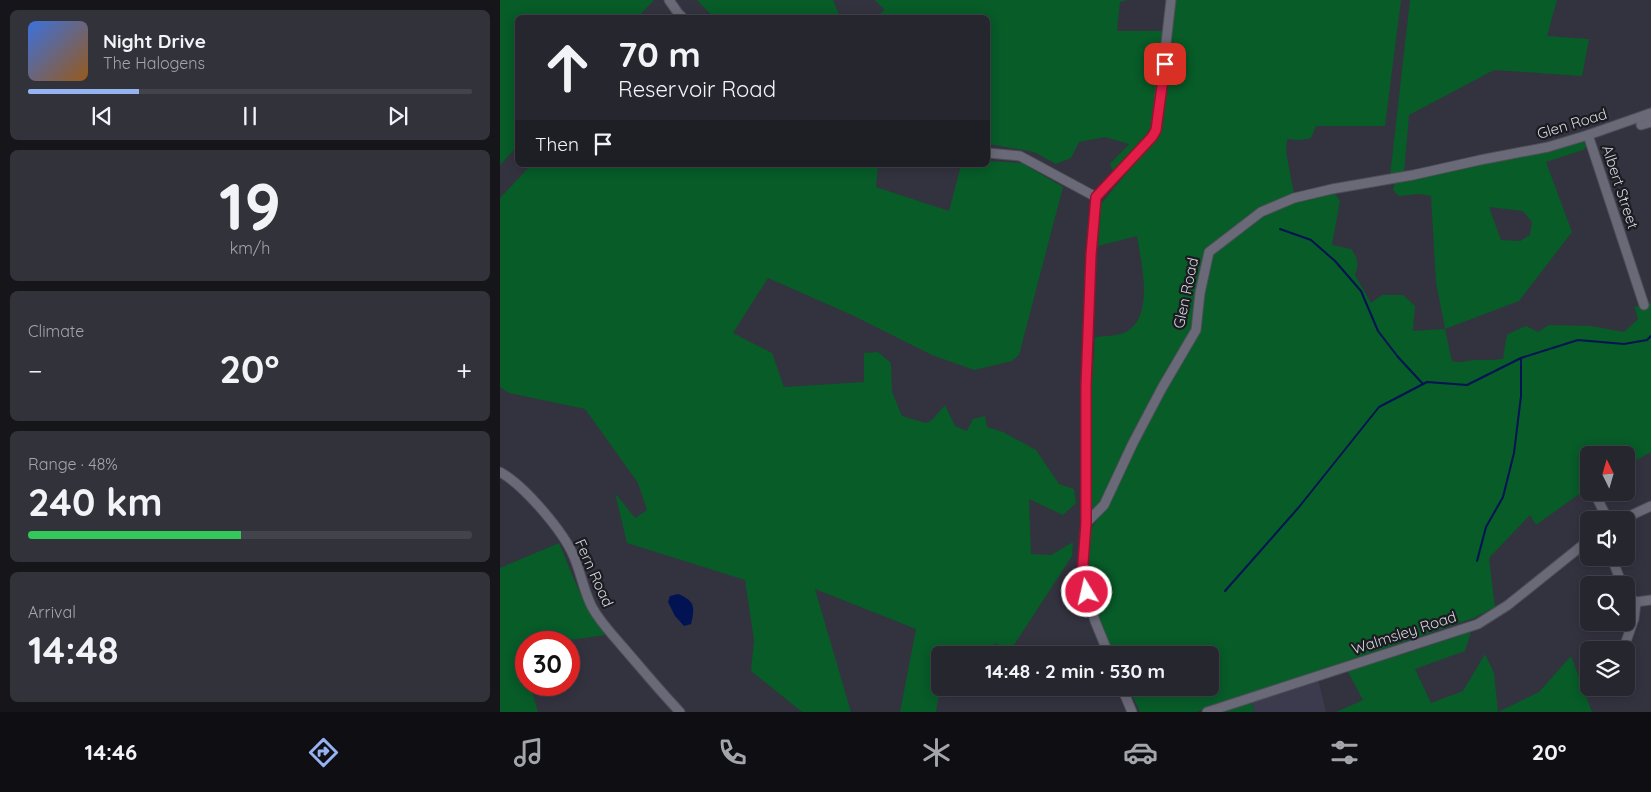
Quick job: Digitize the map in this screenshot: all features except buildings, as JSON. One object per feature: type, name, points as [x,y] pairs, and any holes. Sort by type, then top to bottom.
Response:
[{"type":"street","points":[[669,0],[680,15]]},
{"type":"street","points":[[1105,646],[1095,621],[1082,577],[1086,523],[1086,386],[1091,255],[1096,197],[1152,137],[1156,130],[1172,0]]},
{"type":"street","name":"Glen Road","points":[[1086,523],[1104,505],[1153,404],[1196,330],[1200,294],[1209,252],[1233,232],[1261,212],[1294,198],[1548,147],[1651,113]]},
{"type":"street","points":[[1641,126],[1651,122]]},
{"type":"street","name":"Albert Street","points":[[1588,135],[1644,305]]},
{"type":"street","points":[[990,153],[1020,156],[1096,197]]},
{"type":"street","name":"Fern Road","points":[[500,472],[509,477],[535,502],[558,531],[573,554],[591,606],[600,620],[650,681],[680,712]]},
{"type":"street","points":[[1635,513],[1651,506]]},
{"type":"street","name":"Walmsley Road","points":[[1206,712],[1478,624],[1508,605],[1580,547]]},
{"type":"street","points":[[1626,641],[1634,619],[1636,602],[1651,600]]},
{"type":"street","points":[[1125,696],[1132,712]]},
{"type":"shaded area","points":[[678,594],[691,602],[693,613],[691,624],[684,626],[675,616],[668,602],[670,596]]},
{"type":"shaded area","points":[[1318,679],[1326,712],[1254,712],[1251,700]]},
{"type":"green space","points":[[500,0],[654,0],[640,15],[515,15],[515,149],[500,165]]},
{"type":"green space","points":[[697,0],[833,0],[839,15],[758,14],[711,15]]},
{"type":"green space","points":[[875,0],[1128,0],[1120,2],[1117,31],[1163,31],[1161,70],[1154,125],[1146,140],[1113,171],[1110,164],[1129,144],[1105,137],[1079,142],[1071,158],[1056,164],[1034,152],[990,144],[990,15],[878,15],[885,10]]},
{"type":"green space","points":[[1176,0],[1401,0],[1385,126],[1316,126],[1311,138],[1300,140],[1287,139],[1286,152],[1294,194],[1259,207],[1206,248],[1193,328],[1098,509],[1092,509],[1088,491],[1090,404],[1095,337],[1123,333],[1135,324],[1141,314],[1144,288],[1137,236],[1098,246],[1100,205],[1158,135]]},
{"type":"green space","points":[[1410,0],[1557,0],[1547,36],[1589,39],[1582,76],[1494,70],[1409,115],[1404,173],[1390,176]]},
{"type":"green space","points":[[1585,141],[1587,146],[1583,150],[1546,162],[1572,232],[1519,301],[1445,329],[1436,282],[1431,196],[1419,194],[1399,196],[1393,190],[1395,182]],"holes":[[[1489,207],[1523,211],[1532,222],[1530,235],[1520,241],[1501,240]]]},
{"type":"green space","points":[[990,161],[1022,163],[1063,187],[1019,355],[1012,361],[974,370],[932,355],[852,315],[768,278],[733,333],[772,353],[784,387],[864,382],[864,353],[878,352],[891,363],[892,392],[902,416],[926,423],[932,420],[945,405],[955,426],[967,431],[973,419],[985,416],[987,427],[1003,432],[1036,450],[1059,484],[1074,489],[1076,503],[1063,515],[1029,499],[1031,554],[1051,555],[1073,542],[1072,556],[1014,646],[997,646],[997,643],[990,646],[931,646],[931,696],[939,696],[936,712],[900,712],[916,629],[815,589],[851,712],[802,712],[751,671],[754,640],[745,580],[627,543],[615,493],[635,518],[647,510],[638,483],[585,409],[509,393],[500,387],[500,198],[529,167],[878,167],[876,187],[949,211],[960,167],[990,167]]},
{"type":"green space","points":[[1333,191],[1340,201],[1332,245],[1351,249],[1357,261],[1355,275],[1371,303],[1382,295],[1403,295],[1415,306],[1413,331],[1445,329],[1452,361],[1462,362],[1503,359],[1508,334],[1526,326],[1538,332],[1549,325],[1591,326],[1624,332],[1638,319],[1634,306],[1646,308],[1651,303],[1651,452],[1635,461],[1635,446],[1580,446],[1580,493],[1536,525],[1530,515],[1489,558],[1495,607],[1474,618],[1196,712],[1140,712],[1133,696],[1219,696],[1219,646],[1110,646],[1099,621],[1086,577],[1087,535],[1106,506],[1139,436],[1200,330],[1204,292],[1213,253],[1263,214],[1295,200]]},
{"type":"green space","points":[[559,543],[579,591],[605,635],[580,639],[580,631],[515,631],[515,696],[533,696],[538,712],[500,712],[500,568]]},
{"type":"green space","points":[[1471,632],[1465,651],[1415,669],[1431,703],[1463,691],[1485,654],[1494,673],[1498,712],[1336,712],[1363,700],[1347,670]]},
{"type":"green space","points":[[1571,656],[1580,680],[1580,696],[1586,696],[1592,712],[1498,712],[1539,692]]},
{"type":"green space","points":[[1251,700],[1254,712],[1216,712]]},
{"type":"waterway","points":[[1280,229],[1311,240],[1335,261],[1361,291],[1378,331],[1398,357],[1423,384]]},
{"type":"waterway","points":[[1225,591],[1299,507],[1379,407],[1427,382],[1467,385],[1521,358],[1578,340],[1624,344],[1647,340],[1651,336]]},
{"type":"waterway","points":[[1477,561],[1486,527],[1503,497],[1514,453],[1521,396],[1521,359]]},
{"type":"route","points":[[1087,592],[1082,577],[1086,523],[1086,386],[1091,255],[1096,197],[1152,137],[1156,130],[1165,64]]}]
